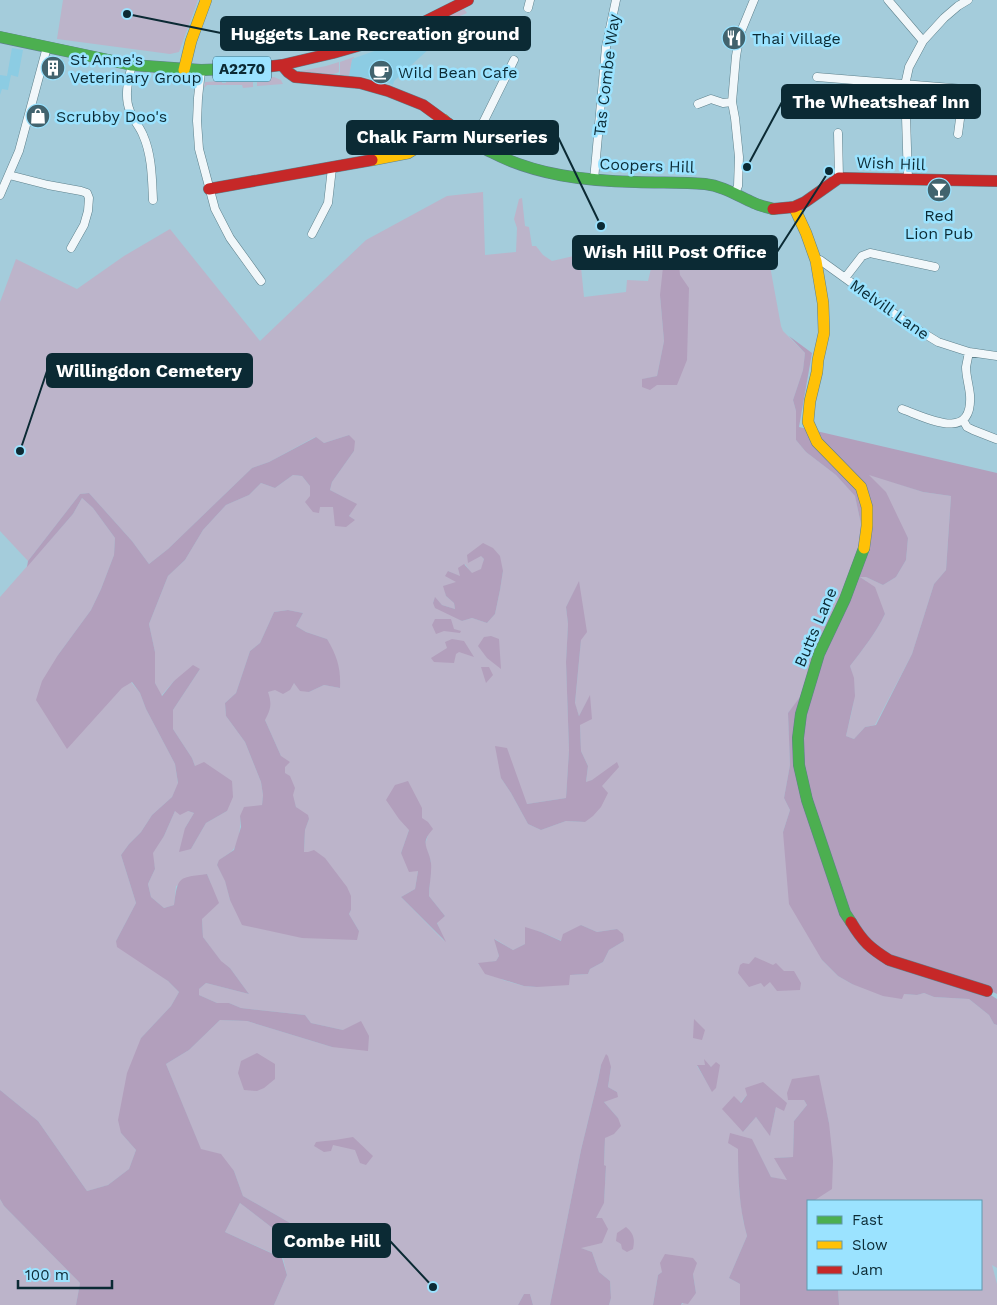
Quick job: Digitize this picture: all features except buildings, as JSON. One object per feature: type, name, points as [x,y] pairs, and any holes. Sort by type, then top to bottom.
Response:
[{"type":"street","points":[[184,70],[191,41],[206,0]]},
{"type":"street","name":"A2270","points":[[0,36],[132,65],[184,70],[237,70],[282,65],[382,39],[426,21],[468,0]]},
{"type":"street","name":"Tas Combe Way","points":[[594,180],[606,47],[616,0]]},
{"type":"street","points":[[735,193],[738,186],[739,157],[732,102],[736,56],[740,34],[754,0]]},
{"type":"street","points":[[888,0],[923,41]]},
{"type":"street","points":[[908,180],[906,85],[909,67],[923,41],[944,18],[968,0]]},
{"type":"street","points":[[0,194],[21,144],[46,47]]},
{"type":"street","points":[[473,143],[514,60]]},
{"type":"street","points":[[132,65],[127,89],[128,106],[148,149],[153,200]]},
{"type":"street","name":"Coopers Hill","points":[[282,65],[290,74],[297,77],[374,86],[400,95],[426,107],[473,143],[512,162],[535,169],[563,176],[594,180],[705,184],[721,187],[756,204],[774,209],[794,207]]},
{"type":"street","points":[[201,70],[197,121],[199,149],[214,209],[230,238],[261,281]]},
{"type":"street","points":[[817,77],[964,89],[958,134]]},
{"type":"street","points":[[698,104],[711,99],[723,103],[732,102]]},
{"type":"street","points":[[209,189],[408,153],[424,144],[444,120]]},
{"type":"street","points":[[838,133],[839,178]]},
{"type":"street","points":[[312,234],[328,203],[332,182],[332,168]]},
{"type":"street","points":[[9,175],[87,194],[89,198],[84,225],[71,248]]},
{"type":"street","name":"Wish Hill","points":[[794,207],[805,202],[839,178],[997,181]]},
{"type":"street","name":"Butts Lane","points":[[794,207],[816,261],[823,303],[824,333],[810,401],[808,422],[817,442],[862,487],[867,507],[864,549],[845,599],[819,654],[801,714],[798,738],[799,765],[807,800],[845,913],[861,939],[889,960],[987,991]]},
{"type":"street","points":[[845,278],[862,256],[870,253],[935,267]]},
{"type":"street","name":"Melvill Lane","points":[[816,261],[820,260],[907,323],[938,342],[969,352],[997,356]]},
{"type":"street","points":[[902,409],[946,424],[954,424],[963,420],[970,403],[966,366],[969,352]]},
{"type":"street","points":[[963,420],[967,427],[996,439]]},
{"type":"shaded area","points":[[63,0],[198,0],[179,52],[170,54],[57,39]]},
{"type":"shaded area","points":[[464,9],[467,13],[444,23],[441,22],[442,19]]},
{"type":"shaded area","points":[[436,29],[443,36],[394,81],[393,85],[378,79],[349,76],[352,59]]},
{"type":"shaded area","points":[[12,48],[23,50],[18,77],[11,75],[8,90],[2,89],[0,95],[0,75],[7,76]]},
{"type":"shaded area","points":[[354,57],[349,76],[340,75],[340,62]]},
{"type":"shaded area","points":[[339,62],[339,72],[335,74],[324,75],[296,72],[326,66]]},
{"type":"shaded area","points":[[274,77],[281,80],[283,84],[257,86],[257,79]]},
{"type":"shaded area","points":[[253,80],[253,87],[243,88],[242,85],[207,85],[204,88],[205,82],[222,81],[222,83],[226,83],[226,81]]},
{"type":"shaded area","points":[[483,192],[485,255],[516,252],[517,228],[514,219],[519,199],[522,198],[525,226],[529,227],[532,246],[536,246],[543,255],[552,261],[578,255],[578,267],[581,267],[584,297],[626,292],[627,280],[648,281],[654,256],[748,254],[770,266],[783,331],[805,353],[803,370],[793,400],[796,411],[796,440],[806,452],[836,475],[855,496],[861,524],[857,555],[836,609],[816,648],[800,698],[788,713],[790,765],[784,798],[790,810],[783,832],[822,960],[838,976],[852,984],[904,994],[917,995],[924,993],[934,997],[969,999],[989,1015],[994,1024],[997,1025],[997,1268],[992,1265],[997,1284],[997,1305],[839,1305],[838,1290],[982,1290],[982,1200],[815,1200],[829,1123],[818,1075],[804,1100],[807,1105],[794,1121],[793,1157],[775,1158],[788,1181],[771,1177],[752,1140],[730,1134],[738,1149],[739,1190],[747,1236],[729,1278],[740,1284],[740,1305],[681,1305],[696,1293],[693,1274],[662,1272],[658,1275],[653,1305],[609,1305],[611,1298],[610,1281],[599,1272],[592,1252],[580,1248],[604,1202],[605,1138],[618,1118],[604,1102],[617,1092],[608,1087],[611,1067],[601,1065],[581,1150],[550,1305],[533,1305],[530,1294],[524,1294],[518,1305],[274,1305],[287,1275],[283,1258],[225,1232],[240,1203],[297,1247],[304,1231],[243,1196],[234,1171],[201,1150],[166,1064],[189,1050],[220,1020],[247,1021],[332,1047],[343,1030],[311,1023],[305,1015],[241,1008],[229,1003],[217,1003],[199,995],[199,989],[206,983],[249,994],[230,968],[221,962],[203,937],[202,919],[211,884],[207,874],[176,886],[174,905],[164,908],[151,897],[148,884],[155,869],[152,853],[164,836],[175,811],[194,813],[185,828],[191,849],[206,823],[227,811],[195,766],[192,758],[173,729],[173,710],[200,669],[174,681],[161,696],[155,683],[155,652],[149,624],[168,576],[185,560],[203,530],[226,505],[249,495],[261,483],[275,488],[293,475],[302,476],[310,486],[310,496],[320,507],[333,507],[355,520],[349,516],[356,504],[330,490],[332,482],[354,451],[349,435],[324,443],[315,437],[269,462],[252,468],[168,549],[149,564],[132,541],[89,493],[80,494],[28,561],[0,531],[0,302],[16,259],[77,289],[124,256],[170,229],[260,341],[366,240],[447,196]],"holes":[[[660,295],[677,385],[657,385],[643,379],[657,376],[664,341]],[[481,556],[503,571],[495,614],[487,623],[472,618],[462,621],[433,603],[435,598],[442,605],[455,609],[454,603],[446,596],[444,586],[457,583],[448,571],[461,577],[465,564],[472,574],[482,569],[484,559]],[[579,582],[581,640],[575,704],[579,716],[590,696],[580,725],[581,751],[588,766],[586,783],[592,780],[585,822],[566,821],[541,830],[528,824],[501,778],[527,804],[566,798],[569,750],[566,662],[568,624],[566,607]],[[288,610],[303,613],[296,626],[306,632],[327,639],[340,688],[324,685],[309,692],[294,683],[267,692],[265,720],[285,767],[285,773],[296,807],[309,819],[305,830],[304,852],[308,853],[351,910],[349,914],[359,931],[230,900],[225,880],[217,865],[221,859],[232,851],[238,840],[240,816],[262,805],[261,782],[245,742],[226,716],[225,703],[236,693],[250,651],[260,643],[274,612]],[[409,830],[428,835],[425,845],[431,862],[429,896],[445,916],[437,922],[444,941],[401,897],[415,889],[418,871],[401,853]],[[581,925],[597,932],[617,929],[624,941],[609,950],[603,962],[590,969],[588,974],[570,975],[537,987],[524,986],[503,980],[478,964],[496,961],[499,956],[495,939],[513,950],[525,944],[525,928],[541,932],[562,941]],[[705,1065],[712,1067],[712,1091],[697,1066]],[[747,1095],[787,1103],[776,1107],[770,1135],[756,1117],[743,1132],[740,1103]]]},
{"type":"shaded area","points":[[679,265],[680,275],[689,288],[687,360],[677,385],[657,385],[650,390],[642,387],[642,379],[657,376],[664,341],[660,295],[663,267]]},
{"type":"shaded area","points":[[789,336],[812,353],[799,427],[997,473],[997,994],[993,992],[989,994],[997,999],[997,1025],[994,1024],[989,1015],[969,999],[934,997],[924,993],[917,995],[904,994],[902,999],[883,996],[852,984],[838,976],[822,960],[789,904],[783,832],[790,810],[784,798],[790,765],[788,713],[800,697],[816,648],[856,578],[860,577],[857,555],[861,524],[855,496],[836,475],[806,452],[796,440],[796,411],[793,400],[803,370],[805,353]],"holes":[[[869,475],[923,492],[951,496],[946,570],[934,584],[912,654],[876,725],[865,727],[854,739],[846,736],[855,696],[854,678],[850,666],[885,614],[875,587],[860,577],[866,577],[883,585],[896,577],[906,560],[908,538],[886,492]]]},
{"type":"shaded area","points":[[349,435],[355,441],[354,451],[332,482],[330,490],[357,504],[349,516],[355,520],[346,527],[335,526],[333,507],[320,507],[319,513],[313,512],[305,502],[310,496],[310,486],[302,476],[293,475],[275,488],[261,483],[249,495],[226,505],[203,530],[185,560],[168,576],[149,624],[155,652],[155,683],[162,696],[174,681],[193,665],[200,669],[173,710],[173,729],[192,758],[195,766],[204,762],[232,781],[233,797],[227,811],[206,823],[191,849],[179,852],[185,828],[194,813],[188,811],[180,815],[175,811],[164,836],[153,853],[155,869],[148,884],[151,897],[164,908],[174,905],[177,888],[182,880],[191,876],[207,874],[219,903],[202,919],[203,937],[221,961],[230,968],[249,994],[206,983],[199,989],[199,995],[217,1003],[229,1003],[241,1008],[305,1015],[311,1023],[343,1030],[361,1021],[369,1036],[368,1051],[332,1047],[247,1021],[220,1020],[189,1050],[166,1064],[201,1149],[221,1154],[234,1171],[243,1196],[304,1231],[297,1247],[240,1203],[225,1232],[282,1258],[287,1275],[274,1305],[76,1305],[80,1283],[4,1206],[0,1199],[0,1090],[38,1121],[87,1191],[108,1185],[129,1169],[136,1150],[121,1133],[118,1120],[127,1073],[141,1038],[171,1006],[179,992],[168,981],[117,947],[116,941],[136,903],[121,855],[141,832],[152,815],[172,797],[178,783],[175,764],[146,709],[140,693],[132,682],[122,688],[67,749],[36,700],[42,681],[58,655],[91,610],[114,555],[115,538],[93,508],[82,498],[73,514],[27,567],[28,561],[80,494],[89,493],[132,541],[149,564],[168,549],[252,468],[269,462],[316,437],[324,443]]},
{"type":"shaded area","points":[[868,474],[923,492],[951,496],[946,570],[934,584],[912,654],[875,725],[865,727],[854,739],[846,736],[854,693],[853,676],[850,666],[885,614],[866,581],[860,577],[866,577],[883,585],[896,577],[906,560],[908,538]]},
{"type":"shaded area","points":[[82,498],[93,508],[115,538],[114,555],[91,610],[58,655],[122,687],[131,682],[140,693],[146,709],[175,764],[178,784],[172,797],[152,815],[141,832],[121,855],[136,903],[116,941],[168,981],[179,992],[171,1006],[141,1038],[121,1133],[136,1150],[129,1169],[108,1185],[87,1191],[38,1121],[0,1090],[0,597],[73,514]]},
{"type":"shaded area","points":[[483,543],[493,548],[500,556],[503,571],[495,614],[487,623],[472,618],[462,621],[435,608],[433,603],[435,597],[442,605],[455,609],[454,603],[446,596],[443,586],[456,582],[445,576],[448,571],[460,576],[458,568],[464,564],[472,573],[481,569],[484,559],[481,556],[468,563],[467,555]]},
{"type":"shaded area","points":[[579,581],[587,632],[581,640],[575,703],[579,716],[590,695],[592,719],[580,725],[581,751],[588,766],[586,782],[592,780],[617,762],[619,767],[602,786],[608,793],[601,807],[593,816],[585,822],[566,821],[541,830],[528,824],[501,778],[495,746],[507,748],[527,804],[566,798],[569,750],[566,662],[568,624],[566,607]]},
{"type":"shaded area","points":[[288,610],[303,613],[296,626],[306,632],[327,639],[338,662],[340,688],[324,685],[309,692],[300,691],[294,683],[290,690],[283,694],[275,690],[268,692],[270,706],[265,720],[281,756],[290,762],[285,767],[285,773],[290,776],[295,788],[293,795],[296,807],[308,815],[304,852],[314,850],[325,858],[347,887],[351,896],[351,910],[349,914],[359,931],[357,940],[302,938],[242,925],[217,865],[219,860],[234,850],[241,827],[240,816],[244,807],[262,805],[263,795],[261,782],[245,742],[226,716],[225,703],[236,693],[250,651],[260,643],[274,612]]},
{"type":"shaded area","points":[[435,619],[451,619],[454,629],[461,631],[460,633],[444,631],[436,634],[432,625]]},
{"type":"shaded area","points":[[491,636],[499,639],[501,669],[487,658],[478,646],[484,637]]},
{"type":"shaded area","points":[[452,639],[464,641],[474,657],[459,652],[456,654],[454,663],[434,662],[431,658],[447,648],[445,642]]},
{"type":"shaded area","points":[[481,667],[489,667],[493,675],[486,683]]},
{"type":"shaded area","points":[[408,781],[422,808],[422,818],[433,829],[426,839],[431,863],[429,896],[445,916],[437,923],[446,942],[401,897],[415,889],[418,871],[409,872],[401,853],[409,830],[386,800],[395,785]]},
{"type":"shaded area","points":[[581,925],[597,932],[617,929],[623,934],[624,941],[609,950],[603,962],[590,969],[588,974],[570,975],[569,985],[524,986],[485,974],[478,963],[496,961],[499,956],[494,939],[513,950],[525,944],[525,927],[561,941],[563,934]]},
{"type":"shaded area","points":[[755,957],[773,965],[776,963],[784,971],[794,971],[801,983],[800,990],[777,991],[770,982],[764,987],[761,983],[749,987],[738,973],[740,965],[743,963],[749,964]]},
{"type":"shaded area","points":[[694,1019],[705,1030],[702,1040],[693,1038]]},
{"type":"shaded area","points":[[257,1053],[275,1064],[275,1079],[257,1091],[244,1090],[238,1073],[241,1061]]},
{"type":"shaded area","points":[[606,1054],[611,1067],[608,1087],[617,1092],[618,1097],[604,1102],[618,1118],[621,1126],[614,1134],[605,1138],[604,1203],[596,1218],[602,1218],[608,1229],[602,1243],[581,1248],[592,1252],[599,1272],[610,1281],[611,1298],[609,1305],[550,1305],[581,1150],[601,1065]]},
{"type":"shaded area","points":[[704,1059],[711,1067],[716,1062],[720,1065],[716,1088],[712,1092],[697,1065],[705,1065]]},
{"type":"shaded area","points":[[819,1075],[829,1123],[833,1161],[832,1189],[815,1200],[807,1200],[807,1290],[838,1290],[839,1305],[740,1305],[740,1284],[729,1278],[747,1236],[739,1193],[738,1149],[728,1143],[730,1133],[752,1139],[771,1177],[787,1180],[774,1158],[793,1157],[794,1121],[807,1105],[804,1100],[788,1100],[787,1093],[792,1079]]},
{"type":"shaded area","points":[[763,1082],[787,1103],[784,1111],[776,1107],[770,1136],[756,1117],[743,1132],[722,1109],[734,1096],[741,1103],[747,1095],[745,1088]]},
{"type":"shaded area","points":[[353,1137],[373,1156],[366,1165],[360,1163],[355,1150],[333,1145],[331,1151],[324,1152],[314,1146],[316,1142]]},
{"type":"shaded area","points":[[0,1199],[4,1206],[80,1283],[76,1305],[0,1305]]},
{"type":"shaded area","points":[[626,1227],[634,1239],[633,1249],[627,1252],[616,1241],[617,1233]]},
{"type":"shaded area","points":[[665,1254],[693,1258],[697,1263],[693,1274],[696,1293],[688,1304],[653,1305],[658,1275],[662,1272],[660,1263]]},
{"type":"shaded area","points":[[524,1294],[530,1294],[533,1305],[518,1305]]},
{"type":"traffic: fast","points":[[0,37],[132,65],[201,70],[256,68]]},
{"type":"traffic: fast","points":[[449,124],[485,149],[508,160],[543,171],[598,180],[712,185],[756,204],[773,209]]},
{"type":"traffic: fast","points":[[851,922],[845,913],[807,800],[799,765],[798,738],[801,714],[819,654],[845,599],[864,548]]},
{"type":"traffic: slow","points":[[184,70],[191,41],[206,0]]},
{"type":"traffic: slow","points":[[372,160],[408,153],[423,144],[444,120]]},
{"type":"traffic: slow","points":[[794,207],[816,261],[823,303],[824,333],[810,401],[808,422],[817,442],[861,487],[867,507],[864,548]]},
{"type":"traffic: jam","points":[[256,68],[282,65],[382,39],[426,21],[468,0]]},
{"type":"traffic: jam","points":[[282,65],[295,77],[360,83],[388,91],[423,105],[449,124]]},
{"type":"traffic: jam","points":[[209,189],[372,160]]},
{"type":"traffic: jam","points":[[773,209],[794,207],[805,202],[839,178],[997,181]]},
{"type":"traffic: jam","points":[[851,922],[867,944],[889,960],[987,991]]},
{"type":"place","name":"Huggets Lane Recreation ground","points":[[127,14]]},
{"type":"place","name":"Thai Village","points":[[734,38]]},
{"type":"place","name":"St Anne's Veterinary Group","points":[[53,68]]},
{"type":"place","name":"Wild Bean Cafe","points":[[381,72]]},
{"type":"place","name":"Scrubby Doo's","points":[[38,116]]},
{"type":"place","name":"The Wheatsheaf Inn","points":[[747,167]]},
{"type":"place","name":"Wish Hill Post Office","points":[[829,171]]},
{"type":"place","name":"Red Lion Pub","points":[[939,190]]},
{"type":"place","name":"Chalk Farm Nurseries","points":[[601,226]]},
{"type":"place","name":"Willingdon Cemetery","points":[[20,451]]},
{"type":"place","name":"Combe Hill","points":[[433,1287]]}]
